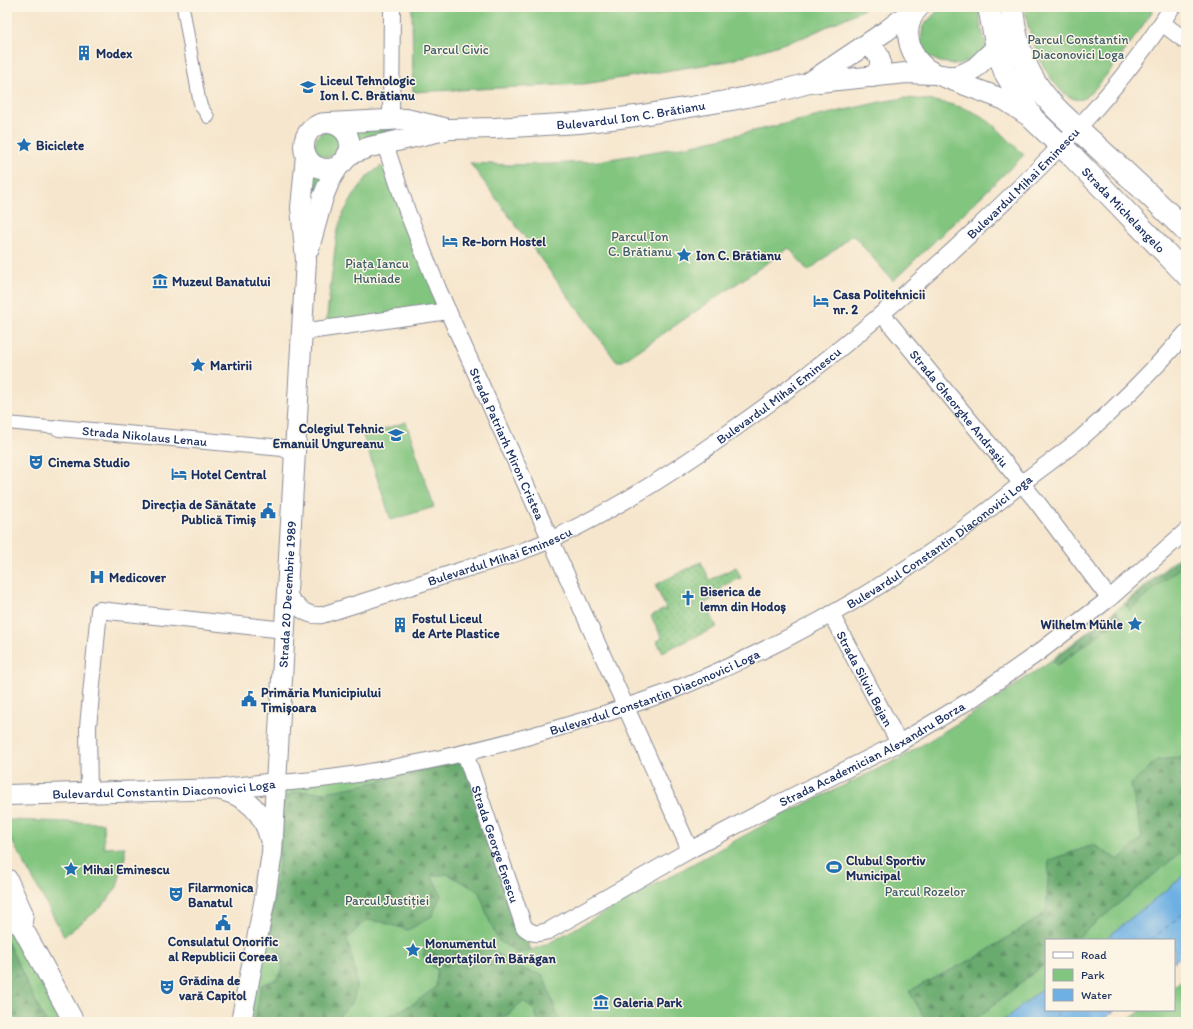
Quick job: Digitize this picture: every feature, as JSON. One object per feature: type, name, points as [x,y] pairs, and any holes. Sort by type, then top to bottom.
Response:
[{"type":"main road","name":"Bulevardul Ion C. Brătianu","points":[[989,7],[997,48],[1005,72],[1032,119],[1061,145]]},
{"type":"main road","name":"Bulevardul Ion C. Brătianu","points":[[1012,8],[1020,50],[1032,78],[1050,103],[1077,128]]},
{"type":"main road","name":"Strada Michelangelo","points":[[1077,128],[1186,231]]},
{"type":"main road","name":"Strada Michelangelo","points":[[1061,145],[1186,274]]},
{"type":"street","points":[[183,7],[199,99],[201,106],[208,117]]},
{"type":"street","points":[[391,119],[392,7]]},
{"type":"street","points":[[918,7],[909,24],[909,45],[913,55],[920,64],[936,74]]},
{"type":"street","name":"Bulevardul Ion C. Brătianu","points":[[808,83],[886,31],[918,7]]},
{"type":"street","name":"Bulevardul Mihai Eminescu","points":[[288,594],[293,602],[306,613],[312,615],[322,615],[508,556],[551,539],[584,524],[657,482],[702,452],[792,386],[882,314],[988,218],[1061,145],[1112,90],[1162,23],[1172,7]]},
{"type":"street","name":"Bulevardul Ion C. Brătianu","points":[[344,160],[370,147],[450,129],[580,123],[636,116],[732,100],[787,89],[808,83],[906,73],[948,76],[961,75],[979,65],[1005,40],[1009,33],[1012,20],[1012,8]]},
{"type":"street","points":[[1162,23],[1186,41]]},
{"type":"street","points":[[864,46],[875,51],[880,60],[879,69],[872,77]]},
{"type":"street","name":"Bulevardul Ion C. Brătianu","points":[[936,74],[1005,100],[1032,119]]},
{"type":"street","name":"Bulevardul Ion C. Brătianu","points":[[329,123],[406,119],[450,129]]},
{"type":"street","points":[[329,123],[342,129],[347,135],[349,149],[344,160],[329,168],[321,168],[311,162],[306,155],[304,146],[305,139],[308,132],[314,127],[329,123]]},
{"type":"street","name":"Strada Patriarh Miron Cristea","points":[[385,144],[407,211],[448,311],[690,850]]},
{"type":"street","name":"Strada 20 Decembrie 1989","points":[[241,1022],[271,859],[288,594],[291,449],[302,332],[306,260],[301,208],[306,155]]},
{"type":"street","name":"Strada 20 Decembrie 1989","points":[[306,260],[323,197],[330,180],[344,160]]},
{"type":"street","points":[[302,332],[448,311]]},
{"type":"street","name":"Strada Gheorghe Andrașiu","points":[[882,314],[1022,484],[1110,598]]},
{"type":"street","name":"Bulevardul Constantin Diaconovici Loga","points":[[11,798],[89,793],[225,789],[345,776],[465,753],[530,737],[625,707],[683,686],[719,671],[831,614],[906,569],[941,545],[975,521],[1077,441],[1109,413],[1145,378],[1186,333]]},
{"type":"street","name":"Strada Nikolaus Lenau","points":[[7,423],[291,449]]},
{"type":"street","name":"Strada Academician Alexandru Borza","points":[[530,933],[548,931],[690,850],[899,742],[978,695],[1038,653],[1110,598],[1186,531]]},
{"type":"street","points":[[89,793],[88,728],[99,610],[285,630]]},
{"type":"street","name":"Strada Silviu Bejan","points":[[831,614],[899,742]]},
{"type":"street","name":"Strada George Enescu","points":[[465,753],[520,918],[524,927],[530,933]]},
{"type":"street","points":[[209,790],[221,790],[236,795],[256,809],[265,823],[269,833],[271,859]]},
{"type":"street","points":[[7,879],[23,914],[22,928]]},
{"type":"street","points":[[7,908],[13,919],[22,928],[74,1022]]},
{"type":"green space","name":"Parcul Civic","points":[[412,7],[866,7],[861,11],[804,37],[728,61],[584,84],[413,92]]},
{"type":"green space","points":[[941,7],[979,7],[981,27],[987,48],[976,57],[959,65],[940,62],[927,56],[921,42],[923,26]]},
{"type":"green space","name":"Parcul Constantin Diaconovici Loga","points":[[1025,7],[1155,7],[1120,58],[1098,85],[1089,95],[1082,99],[1077,99],[1065,94],[1050,77],[1033,42],[1026,18]]},
{"type":"green space","name":"Parcul Ion C. Brătianu","points":[[904,98],[954,105],[973,112],[992,124],[1024,155],[893,281],[853,235],[808,271],[789,248],[623,361],[616,361],[470,163],[509,165],[598,161],[688,146],[880,102]]},
{"type":"green space","points":[[351,129],[399,129],[368,138],[355,146],[356,140]]},
{"type":"green space","points":[[328,131],[337,135],[341,144],[337,153],[328,157],[319,153],[315,144],[319,135]]},
{"type":"green space","name":"Piața Iancu Huniade","points":[[381,166],[388,173],[441,307],[326,324],[337,232],[343,214],[356,192],[368,176]]},
{"type":"green space","points":[[312,168],[317,171],[330,171],[317,191],[310,190]]},
{"type":"green space","points":[[406,422],[434,507],[391,520],[363,436]]},
{"type":"green space","name":"Parcul Rozelor","points":[[1186,551],[1186,874],[1105,939],[1045,939],[1045,987],[1002,1022],[242,1022],[276,787],[465,757],[531,950],[547,944],[780,816],[899,759],[979,710],[1046,664],[1120,607]]},
{"type":"green space","points":[[1186,554],[1186,562],[1130,610],[1125,605]]},
{"type":"green space","points":[[701,562],[710,580],[736,567],[741,578],[721,587],[724,594],[705,603],[717,627],[662,652],[657,641],[662,638],[651,616],[666,608],[655,585]]},
{"type":"green space","points":[[1116,611],[1121,618],[1057,666],[1053,661]]},
{"type":"green space","points":[[1186,757],[1186,848],[1076,939],[1045,939],[1045,964],[972,1022],[927,1022],[909,991],[977,957],[1046,913],[1049,860],[1094,845],[1118,860],[1142,838],[1131,784],[1157,760]]},
{"type":"green space","name":"Parcul Justiției","points":[[463,762],[531,950],[517,953],[498,940],[479,892],[448,874],[432,876],[441,895],[432,916],[408,930],[382,922],[366,920],[347,939],[356,977],[356,985],[353,1000],[340,1015],[337,1022],[255,1022],[261,985],[277,979],[283,968],[279,952],[270,942],[270,925],[279,865],[282,803],[286,798],[295,793],[323,792],[341,789]]},
{"type":"green space","points":[[7,820],[103,823],[104,848],[125,847],[125,857],[117,887],[104,904],[64,936],[7,832]]},
{"type":"green space","points":[[7,890],[69,1022],[7,1022]]},
{"type":"green space","points":[[426,939],[451,946],[471,942],[481,944],[525,970],[543,975],[560,1022],[539,1022],[534,1010],[523,1001],[507,1015],[494,1022],[381,1022],[384,1018],[413,1004],[436,987],[437,970],[423,956]]},
{"type":"green space","points":[[7,941],[43,1017],[46,1022],[7,1022]]},
{"type":"green space","points":[[1186,977],[1186,1022],[1126,1022],[1141,1011],[1175,1011],[1175,985]]},
{"type":"water","points":[[1186,874],[1186,952],[1175,961],[1175,939],[1105,939]]},
{"type":"water","points":[[1045,987],[1045,1011],[1114,1011],[1101,1022],[1002,1022]]},
{"type":"ferry route","points":[[1152,939],[1186,911]]},
{"type":"ferry route","points":[[1048,1022],[1062,1011]]},
{"type":"place","name":"Modex","points":[[84,53]]},
{"type":"place","name":"Liceul Tehnologic Ion I. C. Brătianu","points":[[308,87]]},
{"type":"place","name":"Biciclete","points":[[24,145]]},
{"type":"place","name":"Re-born Hostel","points":[[450,241]]},
{"type":"place","name":"Ion C. Brătianu","points":[[684,255]]},
{"type":"place","name":"Muzeul Banatului","points":[[160,281]]},
{"type":"place","name":"Casa Politehnicii nr. 2","points":[[821,301]]},
{"type":"place","name":"Martirii","points":[[198,365]]},
{"type":"place","name":"Colegiul Tehnic Emanuil Ungureanu","points":[[396,435]]},
{"type":"place","name":"Cinema Studio","points":[[36,462]]},
{"type":"place","name":"Hotel Central","points":[[179,474]]},
{"type":"place","name":"Direcția de Sănătate Publică Timiș","points":[[268,511]]},
{"type":"place","name":"Medicover","points":[[97,577]]},
{"type":"place","name":"Biserica de lemn din Hodoș","points":[[688,598]]},
{"type":"place","name":"Wilhelm Mühle","points":[[1135,624]]},
{"type":"place","name":"Fostul Liceul de Arte Plastice","points":[[400,625]]},
{"type":"place","name":"Primăria Municipiului Timișoara","points":[[249,699]]},
{"type":"place","name":"Clubul Sportiv Municipal","points":[[834,867]]},
{"type":"place","name":"Mihai Eminescu","points":[[71,869]]},
{"type":"place","name":"Filarmonica Banatul","points":[[176,894]]},
{"type":"place","name":"Consulatul Onorific al Republicii Coreea","points":[[223,923]]},
{"type":"place","name":"Monumentul deportaților în Bărăgan","points":[[413,950]]},
{"type":"place","name":"Grădina de vară Capitol","points":[[167,987]]},
{"type":"place","name":"Galeria Park","points":[[601,1002]]}]
